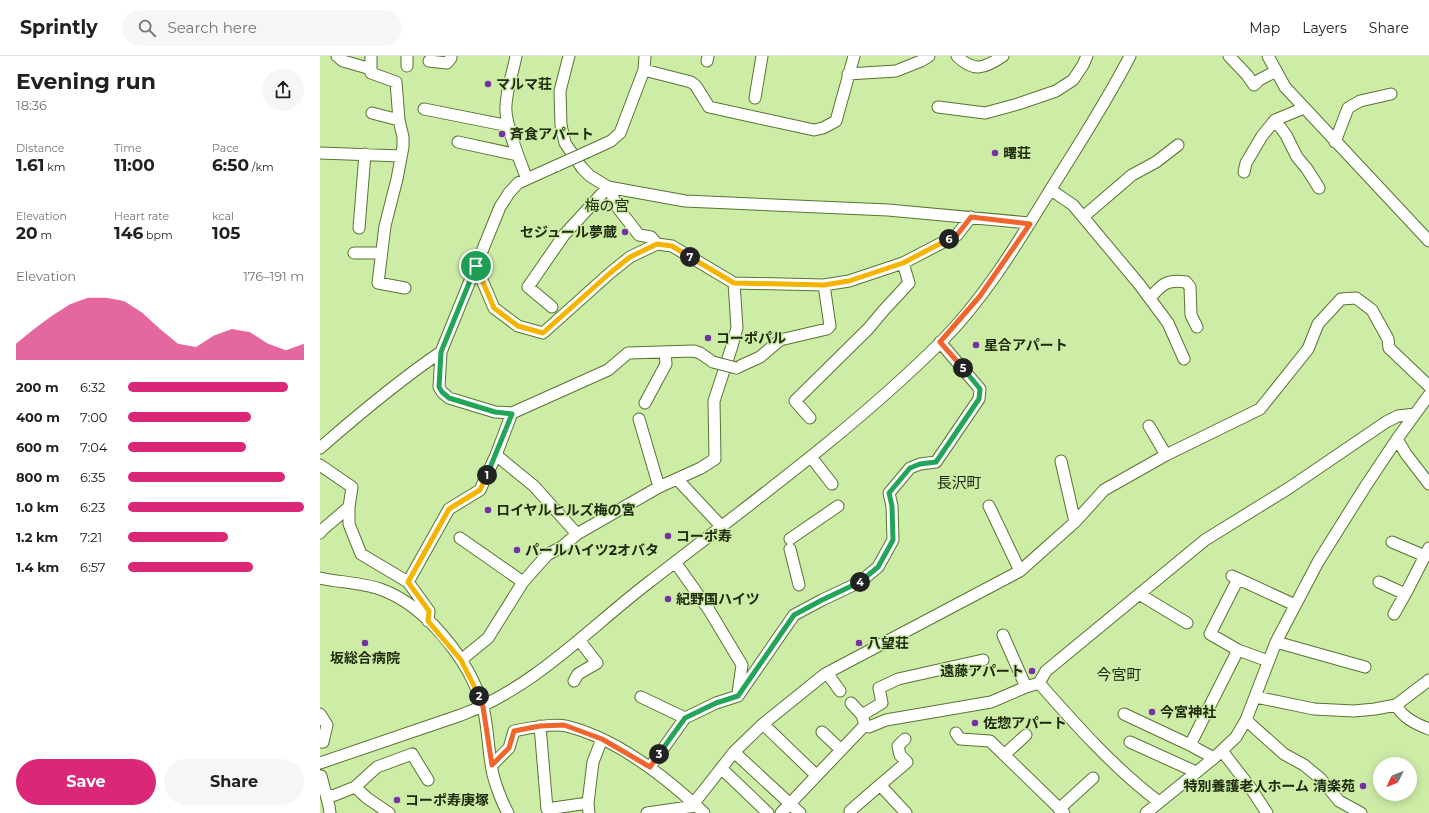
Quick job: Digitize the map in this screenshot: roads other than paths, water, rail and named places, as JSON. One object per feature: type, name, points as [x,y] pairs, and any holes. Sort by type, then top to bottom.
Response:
[{"type":"street","points":[[336,56],[343,61],[371,69]]},
{"type":"street","points":[[372,56],[371,73],[396,82],[399,120],[403,137],[401,156],[385,226],[378,283],[405,288]]},
{"type":"street","points":[[429,61],[447,63],[452,56]]},
{"type":"street","points":[[516,56],[505,105],[509,126],[527,179]]},
{"type":"street","points":[[569,56],[560,91],[561,125],[565,143],[582,168],[590,176],[608,186],[685,201],[888,210],[1030,224]]},
{"type":"street","points":[[646,56],[644,70],[620,133],[611,141],[518,183],[500,207],[441,352],[439,387],[442,392],[449,398],[495,412],[512,414],[608,370],[628,353],[694,351],[700,352],[714,362],[736,368],[760,357],[780,340],[827,329],[830,326],[824,285]]},
{"type":"street","points":[[755,98],[762,56]]},
{"type":"street","points":[[644,70],[691,82],[696,86],[709,107],[814,130],[824,128],[836,121],[854,56]]},
{"type":"street","points":[[848,74],[896,71],[921,61],[929,56]]},
{"type":"street","points":[[957,56],[965,64],[974,68],[992,63],[1003,56]]},
{"type":"street","points":[[938,107],[985,113],[1056,92],[1073,80],[1087,56]]},
{"type":"street","points":[[320,763],[483,707],[521,685],[579,640],[638,591],[854,422],[940,342],[980,296],[1030,224],[1113,90],[1130,56]]},
{"type":"street","points":[[1229,56],[1247,75],[1254,85],[1259,80],[1276,71]]},
{"type":"street","points":[[1268,56],[1285,87],[1429,241]]},
{"type":"street","points":[[1335,142],[1348,108],[1360,101],[1391,94]]},
{"type":"street","points":[[1244,172],[1246,163],[1262,136],[1275,120],[1304,108]]},
{"type":"street","points":[[424,109],[509,126]]},
{"type":"street","points":[[372,113],[399,120]]},
{"type":"street","points":[[1275,120],[1286,135],[1296,157],[1307,169],[1319,188]]},
{"type":"street","points":[[458,142],[518,155]]},
{"type":"street","points":[[1083,217],[1132,175],[1156,162],[1178,145]]},
{"type":"street","points":[[320,153],[401,156]]},
{"type":"street","points":[[359,228],[365,154]]},
{"type":"street","points":[[608,186],[618,208],[639,235],[651,236],[657,244]]},
{"type":"street","points":[[552,307],[528,287],[564,235],[608,186]]},
{"type":"street","points":[[1051,190],[1073,205],[1139,284],[1168,324],[1184,359]]},
{"type":"street","points":[[476,266],[494,308],[518,326],[543,333],[630,257],[657,244],[672,246],[734,283],[824,285],[849,281],[903,263],[957,235],[971,217]]},
{"type":"street","points":[[354,253],[381,253]]},
{"type":"street","points":[[810,418],[795,401],[868,329],[909,283],[903,263]]},
{"type":"street","points":[[1150,298],[1161,285],[1175,280],[1186,282],[1190,287],[1191,315],[1197,327]]},
{"type":"street","points":[[461,660],[488,638],[523,582],[547,555],[562,546],[577,534],[659,488],[701,468],[715,459],[714,401],[737,328],[734,283]]},
{"type":"street","points":[[698,807],[720,768],[734,752],[763,724],[827,673],[1020,571],[1075,522],[1104,490],[1166,455],[1260,409],[1308,349],[1318,324],[1340,299],[1356,298],[1372,310],[1388,339],[1389,348],[1429,386]]},
{"type":"street","points":[[650,767],[685,718],[716,703],[738,696],[794,615],[860,582],[878,567],[893,540],[892,506],[889,493],[910,468],[920,464],[936,462],[979,399],[980,389],[940,342]]},
{"type":"street","points":[[320,448],[363,410],[441,352]]},
{"type":"street","points":[[645,403],[666,364],[665,352]]},
{"type":"street","points":[[1146,813],[1218,755],[1236,737],[1246,720],[1256,697],[1276,642],[1318,562],[1397,439],[1429,395]]},
{"type":"street","points":[[408,582],[449,509],[480,490],[512,414]]},
{"type":"street","points":[[851,703],[869,727],[886,720],[991,702],[1039,683],[1046,671],[1205,540],[1289,488],[1386,422],[1398,416],[1415,414]]},
{"type":"street","points":[[639,419],[659,488]]},
{"type":"street","points":[[1149,426],[1166,455]]},
{"type":"street","points":[[1397,439],[1406,454],[1429,484]]},
{"type":"street","points":[[496,455],[534,486],[577,534]]},
{"type":"street","points":[[811,457],[832,484]]},
{"type":"street","points":[[1062,461],[1075,522]]},
{"type":"street","points":[[320,465],[352,487],[349,506],[349,524],[361,554],[408,582],[429,611],[428,621]]},
{"type":"street","points":[[677,479],[721,526]]},
{"type":"street","points":[[320,533],[349,506]]},
{"type":"street","points":[[798,585],[790,544],[838,506]]},
{"type":"street","points":[[989,506],[1020,571]]},
{"type":"street","points":[[460,538],[523,582]]},
{"type":"street","points":[[1392,542],[1427,552],[1394,614]]},
{"type":"street","points":[[675,562],[709,610],[742,665],[738,696]]},
{"type":"street","points":[[1268,661],[1238,650],[1210,634],[1234,577],[1295,605]]},
{"type":"street","points":[[324,579],[378,588],[395,595],[428,621],[461,660],[476,689],[483,707],[492,772],[508,813]]},
{"type":"street","points":[[1379,582],[1405,594]]},
{"type":"street","points":[[1139,594],[1186,623]]},
{"type":"street","points":[[1003,635],[1026,687]]},
{"type":"street","points":[[574,681],[578,674],[597,663],[579,640]]},
{"type":"street","points":[[1276,642],[1365,667]]},
{"type":"street","points":[[1190,745],[1238,650]]},
{"type":"street","points":[[781,813],[840,749],[863,720],[882,703],[878,688],[898,679],[983,660]]},
{"type":"street","points":[[827,673],[840,691]]},
{"type":"street","points":[[1256,697],[1314,710],[1354,711],[1396,705],[1429,680]]},
{"type":"street","points":[[1039,683],[1079,729],[1133,782],[1159,802]]},
{"type":"street","points":[[641,697],[685,718]]},
{"type":"street","points":[[1396,705],[1400,713],[1415,724],[1429,729]]},
{"type":"street","points":[[320,714],[327,726],[323,742],[320,742]]},
{"type":"street","points":[[1124,714],[1190,745],[1218,755],[1250,787],[1268,813]]},
{"type":"street","points":[[1246,720],[1284,754],[1304,764],[1321,779],[1339,801],[1362,813]]},
{"type":"street","points":[[763,724],[816,775]]},
{"type":"street","points":[[492,765],[509,748],[514,731],[540,726],[564,725],[602,739],[650,767],[698,807]]},
{"type":"street","points":[[540,726],[547,809],[588,808],[593,762],[602,739]]},
{"type":"street","points":[[822,732],[840,749]]},
{"type":"street","points":[[956,733],[960,739],[990,741],[1062,811],[1093,778]]},
{"type":"street","points":[[1004,755],[1026,735]]},
{"type":"street","points":[[850,811],[907,762],[900,755],[898,746],[905,739]]},
{"type":"street","points":[[1130,742],[1196,772]]},
{"type":"street","points":[[734,752],[800,813]]},
{"type":"street","points":[[327,797],[355,787],[377,766],[412,754],[428,780]]},
{"type":"street","points":[[720,768],[768,813]]},
{"type":"street","points":[[320,776],[327,797],[330,813]]},
{"type":"street","points":[[880,785],[906,813]]},
{"type":"street","points":[[355,787],[367,798],[389,813]]},
{"type":"street","points":[[648,813],[698,807]]},
{"type":"place","name":"マルマ荘","points":[[488,84]]},
{"type":"place","name":"斉食アパート","points":[[502,134]]},
{"type":"place","name":"曙荘","points":[[995,153]]},
{"type":"place","name":"セジュール夢蔵","points":[[625,232]]},
{"type":"place","name":"コーポパル","points":[[708,338]]},
{"type":"place","name":"星合アパート","points":[[976,345]]},
{"type":"place","name":"ロイヤルヒルズ梅の宮","points":[[488,510]]},
{"type":"place","name":"コーポ寿","points":[[668,536]]},
{"type":"place","name":"パールハイツ2オバタ","points":[[517,550]]},
{"type":"place","name":"紀野国ハイツ","points":[[668,599]]},
{"type":"place","name":"坂総合病院","points":[[365,643]]},
{"type":"place","name":"八望荘","points":[[859,643]]},
{"type":"place","name":"遠藤アパート","points":[[1032,671]]},
{"type":"place","name":"今宮神社","points":[[1152,712]]},
{"type":"place","name":"佐惣アパート","points":[[975,723]]},
{"type":"place","name":"特別養護老人ホーム 清楽苑","points":[[1363,786]]},
{"type":"place","name":"コーポ寿庚塚","points":[[397,800]]},
{"type":"district","name":"梅の宮","points":[[607,206]]},
{"type":"district","name":"長沢町","points":[[959,483]]},
{"type":"district","name":"今宮町","points":[[1119,675]]}]
